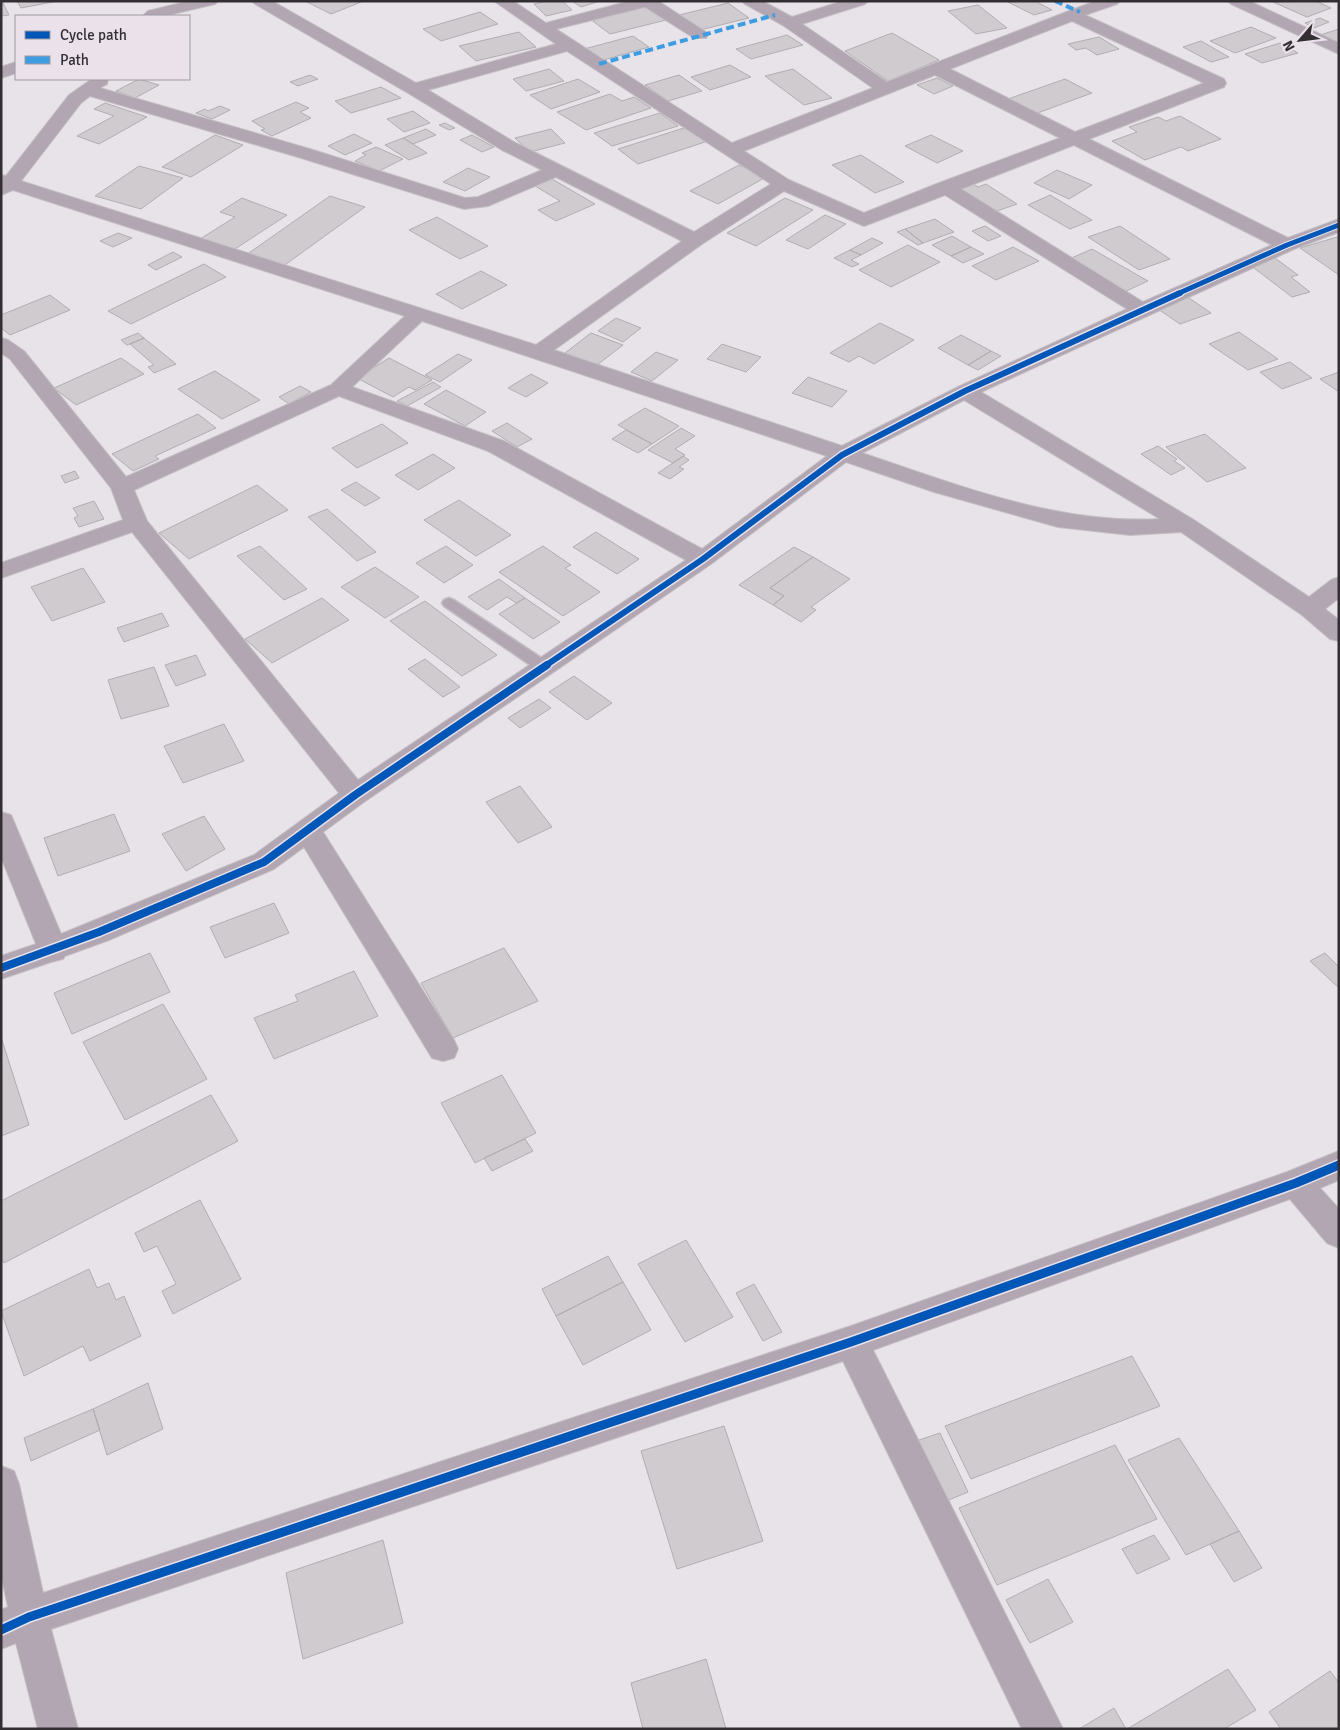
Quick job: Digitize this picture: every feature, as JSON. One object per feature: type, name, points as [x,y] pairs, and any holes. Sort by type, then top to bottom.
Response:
[{"type":"street","points":[[150,15],[210,1]]},
{"type":"street","points":[[187,15],[210,1]]},
{"type":"street","points":[[260,1],[414,89],[508,146],[695,240]]},
{"type":"street","points":[[502,1],[783,184],[864,220],[1218,83],[1072,15]]},
{"type":"street","points":[[750,1],[790,23],[886,88]]},
{"type":"street","points":[[790,23],[860,1]]},
{"type":"street","points":[[731,150],[1072,15],[1112,1]]},
{"type":"street","points":[[1236,1],[1339,49]]},
{"type":"street","points":[[543,28],[649,2],[700,35]]},
{"type":"street","points":[[414,89],[569,45]]},
{"type":"street","points":[[1,73],[15,66]]},
{"type":"street","points":[[936,69],[1287,245]]},
{"type":"street","points":[[557,170],[482,202],[464,204],[304,153],[96,83],[75,100],[4,184],[539,352],[942,487],[1058,520],[1130,528],[1186,525]]},
{"type":"street","points":[[539,352],[695,240],[783,184]]},
{"type":"street","points":[[946,187],[1142,310]]},
{"type":"street","points":[[1,968],[53,951],[264,862],[355,795],[703,559],[842,455],[965,391],[1287,245],[1339,225]]},
{"type":"street","points":[[122,487],[338,389],[418,314]]},
{"type":"street","points":[[1,344],[17,355],[122,487],[136,523],[355,795]]},
{"type":"street","points":[[338,389],[496,446],[703,559]]},
{"type":"street","points":[[965,391],[1186,525],[1310,609],[1339,633]]},
{"type":"street","points":[[1,571],[136,523]]},
{"type":"street","points":[[1310,609],[1339,585]]},
{"type":"street","points":[[1,822],[53,951]]},
{"type":"street","points":[[307,829],[443,1049]]},
{"type":"street","points":[[15,1624],[851,1342],[1296,1183],[1339,1165]]},
{"type":"street","points":[[1296,1183],[1339,1233]]},
{"type":"street","points":[[851,1342],[1043,1729]]},
{"type":"street","points":[[1,1484],[15,1624],[58,1729]]},
{"type":"lane","points":[[449,603],[544,667]]},
{"type":"building","points":[[2,1],[9,15],[1,16]]},
{"type":"building","points":[[17,1],[58,1],[21,8]]},
{"type":"building","points":[[305,1],[360,1],[361,2],[331,14]]},
{"type":"building","points":[[546,1],[562,1],[572,10],[546,16],[534,4]]},
{"type":"building","points":[[572,1],[600,1],[581,7]]},
{"type":"building","points":[[1035,1],[1052,10],[1034,15],[1008,2]]},
{"type":"building","points":[[1316,1],[1331,8],[1307,17],[1273,2]]},
{"type":"building","points":[[728,3],[749,18],[700,30],[679,15]]},
{"type":"building","points":[[646,5],[666,20],[610,34],[590,19]]},
{"type":"building","points":[[978,5],[1007,28],[976,34],[948,11]]},
{"type":"building","points":[[480,12],[498,24],[441,41],[423,29]]},
{"type":"building","points":[[1320,18],[1329,22],[1314,28],[1305,23]]},
{"type":"building","points":[[1251,27],[1276,38],[1235,53],[1210,41]]},
{"type":"building","points":[[1339,29],[1339,44],[1320,35]]},
{"type":"building","points":[[519,32],[536,47],[476,61],[459,46]]},
{"type":"building","points":[[892,33],[939,60],[888,81],[845,51]]},
{"type":"building","points":[[787,35],[803,45],[751,59],[736,49]]},
{"type":"building","points":[[633,36],[649,47],[600,61],[584,49]]},
{"type":"building","points":[[1099,37],[1119,49],[1097,55],[1086,48],[1076,50],[1068,44]]},
{"type":"building","points":[[1201,41],[1229,57],[1211,62],[1183,47]]},
{"type":"building","points":[[1280,43],[1298,53],[1262,63],[1245,54]]},
{"type":"building","points":[[730,65],[751,77],[710,90],[691,77]]},
{"type":"building","points":[[549,69],[564,81],[526,91],[513,79]]},
{"type":"building","points":[[793,69],[832,98],[804,105],[765,76]]},
{"type":"building","points":[[310,75],[318,79],[298,86],[290,82]]},
{"type":"building","points":[[679,75],[702,91],[668,101],[645,85]]},
{"type":"building","points":[[937,78],[953,86],[934,94],[917,85]]},
{"type":"building","points":[[578,79],[600,92],[551,109],[530,95]]},
{"type":"building","points":[[1065,79],[1092,93],[1035,114],[1008,99]]},
{"type":"building","points":[[137,80],[159,85],[135,98],[116,91]]},
{"type":"building","points":[[381,87],[401,98],[351,113],[335,101]]},
{"type":"building","points":[[610,94],[622,101],[634,97],[651,108],[586,130],[557,112]]},
{"type":"building","points":[[296,102],[309,108],[300,112],[311,118],[272,136],[261,130],[265,129],[252,121]]},
{"type":"building","points":[[105,103],[147,117],[99,144],[77,136],[114,116],[94,109]]},
{"type":"building","points":[[220,106],[230,110],[212,119],[196,113],[205,109],[208,111]]},
{"type":"building","points":[[413,111],[430,123],[404,132],[387,119]]},
{"type":"building","points":[[660,113],[678,126],[612,146],[594,133]]},
{"type":"building","points":[[1180,116],[1221,139],[1188,151],[1181,147],[1145,160],[1112,141],[1137,132],[1129,127],[1158,117],[1166,121]]},
{"type":"building","points":[[445,123],[455,128],[449,130],[439,125]]},
{"type":"building","points":[[687,127],[708,141],[638,164],[618,149]]},
{"type":"building","points":[[426,129],[436,135],[413,144],[403,138]]},
{"type":"building","points":[[551,129],[565,143],[530,152],[515,138]]},
{"type":"building","points":[[354,134],[372,143],[345,155],[328,146]]},
{"type":"building","points":[[215,135],[243,145],[191,177],[162,167]]},
{"type":"building","points":[[472,135],[494,147],[482,152],[460,140]]},
{"type":"building","points":[[931,135],[963,151],[937,163],[905,146]]},
{"type":"building","points":[[403,138],[427,153],[409,160],[385,145]]},
{"type":"building","points":[[376,147],[403,159],[379,171],[355,161],[366,155],[362,153]]},
{"type":"building","points":[[861,155],[904,182],[875,193],[832,165]]},
{"type":"building","points":[[739,165],[766,177],[718,204],[690,191]]},
{"type":"building","points":[[139,166],[183,178],[141,209],[95,196]]},
{"type":"building","points":[[468,168],[490,177],[465,191],[443,182]]},
{"type":"building","points":[[1057,170],[1092,185],[1069,199],[1034,183]]},
{"type":"building","points":[[552,179],[595,204],[556,221],[538,210],[560,201],[535,186]]},
{"type":"building","points":[[972,183],[978,187],[986,184],[1017,204],[991,213],[954,189]]},
{"type":"building","points":[[1050,195],[1092,220],[1070,229],[1028,205]]},
{"type":"building","points":[[330,196],[365,207],[282,267],[246,255]]},
{"type":"building","points":[[242,198],[287,215],[232,251],[200,239],[235,217],[220,212]]},
{"type":"building","points":[[785,198],[813,210],[756,246],[727,233]]},
{"type":"building","points":[[825,215],[846,224],[808,249],[786,240]]},
{"type":"building","points":[[437,217],[488,246],[460,259],[409,230]]},
{"type":"building","points":[[935,219],[954,232],[923,243],[905,229]]},
{"type":"building","points":[[985,226],[1001,236],[988,241],[972,231]]},
{"type":"building","points":[[1120,226],[1170,259],[1139,270],[1088,237]]},
{"type":"building","points":[[905,229],[923,243],[918,245],[897,232]]},
{"type":"building","points":[[118,233],[132,238],[113,247],[100,241]]},
{"type":"building","points":[[952,236],[971,247],[951,256],[932,245]]},
{"type":"building","points":[[872,238],[883,243],[861,255],[850,250]]},
{"type":"building","points":[[1339,238],[1339,275],[1300,248]]},
{"type":"building","points":[[908,245],[940,262],[891,287],[859,270]]},
{"type":"building","points":[[971,247],[984,254],[963,263],[951,256]]},
{"type":"building","points":[[1013,247],[1039,261],[996,280],[972,266]]},
{"type":"building","points":[[1092,249],[1148,281],[1122,293],[1067,260]]},
{"type":"building","points":[[850,250],[861,255],[851,260],[859,264],[852,267],[834,258]]},
{"type":"building","points":[[173,252],[182,257],[156,270],[148,265]]},
{"type":"building","points":[[1275,258],[1298,275],[1291,277],[1310,292],[1292,297],[1250,265]]},
{"type":"building","points":[[204,264],[226,277],[131,324],[108,311]]},
{"type":"building","points":[[481,271],[507,285],[462,309],[436,294]]},
{"type":"building","points":[[50,295],[70,310],[10,335],[1,328],[1,315]]},
{"type":"building","points":[[1186,296],[1211,313],[1180,324],[1155,307]]},
{"type":"building","points":[[616,318],[641,328],[623,342],[598,331]]},
{"type":"building","points":[[880,323],[914,340],[874,364],[859,356],[849,362],[830,353]]},
{"type":"building","points":[[1239,332],[1278,359],[1248,370],[1209,344]]},
{"type":"building","points":[[138,333],[144,338],[127,345],[121,340]]},
{"type":"building","points":[[591,333],[623,345],[597,365],[565,353]]},
{"type":"building","points":[[961,335],[991,351],[968,365],[938,348]]},
{"type":"building","points":[[144,338],[176,364],[154,373],[148,367],[154,365],[130,344]]},
{"type":"building","points":[[722,344],[761,357],[746,372],[707,359]]},
{"type":"building","points":[[991,351],[1001,356],[978,370],[968,365]]},
{"type":"building","points":[[656,352],[678,360],[652,381],[631,372]]},
{"type":"building","points":[[458,354],[472,360],[440,382],[425,375]]},
{"type":"building","points":[[121,358],[144,374],[76,405],[54,388]]},
{"type":"building","points":[[389,358],[432,380],[415,390],[409,387],[393,397],[357,378]]},
{"type":"building","points":[[1290,362],[1312,378],[1282,389],[1260,372]]},
{"type":"building","points":[[215,371],[260,400],[222,419],[178,389]]},
{"type":"building","points":[[1339,372],[1339,392],[1320,379]]},
{"type":"building","points":[[531,374],[548,383],[526,397],[508,388]]},
{"type":"building","points":[[808,377],[847,391],[832,407],[792,393]]},
{"type":"building","points":[[433,382],[441,387],[407,406],[397,401]]},
{"type":"building","points":[[300,386],[311,392],[289,404],[279,397]]},
{"type":"building","points":[[446,390],[486,412],[465,426],[424,404]]},
{"type":"building","points":[[645,408],[679,426],[652,444],[618,425]]},
{"type":"building","points":[[198,414],[216,428],[155,456],[159,459],[133,471],[112,454]]},
{"type":"building","points":[[507,423],[532,439],[517,447],[492,431]]},
{"type":"building","points":[[382,424],[408,443],[357,468],[332,448]]},
{"type":"building","points":[[681,428],[695,436],[675,449],[685,455],[673,463],[648,450]]},
{"type":"building","points":[[626,430],[652,444],[638,453],[612,439]]},
{"type":"building","points":[[1205,434],[1246,468],[1207,482],[1166,447]]},
{"type":"building","points":[[1158,446],[1177,459],[1174,461],[1185,468],[1171,475],[1141,454]]},
{"type":"building","points":[[433,454],[455,468],[418,490],[395,475]]},
{"type":"building","points":[[683,456],[689,460],[679,467],[684,469],[670,479],[658,473]]},
{"type":"building","points":[[75,471],[79,478],[65,483],[61,476]]},
{"type":"building","points":[[356,482],[380,498],[365,506],[341,490]]},
{"type":"building","points":[[257,485],[288,510],[189,559],[159,533]]},
{"type":"building","points":[[459,500],[511,535],[476,556],[424,520]]},
{"type":"building","points":[[94,501],[104,519],[79,527],[74,518],[78,516],[73,508]]},
{"type":"building","points":[[327,509],[376,552],[357,561],[308,517]]},
{"type":"building","points":[[596,532],[639,559],[617,574],[573,547]]},
{"type":"building","points":[[260,546],[307,589],[284,600],[237,556]]},
{"type":"building","points":[[446,546],[473,565],[444,583],[416,563]]},
{"type":"building","points":[[543,546],[571,565],[565,568],[600,592],[563,616],[499,572]]},
{"type":"building","points":[[794,547],[813,557],[770,588],[784,596],[773,605],[739,585]]},
{"type":"building","points":[[813,557],[850,579],[811,607],[816,610],[801,622],[773,605],[784,596],[770,588]]},
{"type":"building","points":[[375,567],[419,597],[385,618],[341,587]]},
{"type":"building","points":[[83,568],[105,602],[52,621],[31,587]]},
{"type":"building","points":[[499,579],[525,598],[516,603],[507,597],[487,610],[468,597]]},
{"type":"building","points":[[322,598],[349,620],[272,663],[245,639]]},
{"type":"building","points":[[525,598],[560,622],[533,639],[499,614]]},
{"type":"building","points":[[425,601],[497,655],[462,676],[390,621]]},
{"type":"building","points":[[162,613],[169,626],[124,642],[117,628]]},
{"type":"building","points":[[196,655],[206,675],[176,686],[165,665]]},
{"type":"building","points":[[425,659],[460,687],[443,697],[408,669]]},
{"type":"building","points":[[154,667],[169,706],[121,719],[108,680]]},
{"type":"building","points":[[574,676],[612,703],[587,720],[549,692]]},
{"type":"building","points":[[539,699],[551,708],[520,728],[508,718]]},
{"type":"building","points":[[224,724],[244,761],[183,783],[164,746]]},
{"type":"building","points":[[520,786],[552,827],[518,843],[486,802]]},
{"type":"building","points":[[114,814],[130,851],[58,876],[44,838]]},
{"type":"building","points":[[204,816],[225,849],[186,871],[162,834]]},
{"type":"building","points":[[274,903],[289,933],[225,958],[210,927]]},
{"type":"building","points":[[504,948],[538,1001],[453,1038],[421,983]]},
{"type":"building","points":[[150,953],[170,992],[72,1034],[54,993]]},
{"type":"building","points":[[1325,953],[1339,967],[1339,988],[1310,961]]},
{"type":"building","points":[[354,971],[378,1016],[274,1059],[254,1018],[298,1001],[295,995]]},
{"type":"building","points":[[163,1004],[207,1079],[125,1120],[83,1042]]},
{"type":"building","points":[[1,1037],[29,1125],[1,1136]]},
{"type":"building","points":[[502,1075],[536,1133],[475,1163],[441,1103]]},
{"type":"building","points":[[211,1095],[238,1141],[4,1263],[1,1257],[1,1201]]},
{"type":"building","points":[[525,1139],[533,1151],[492,1171],[484,1158]]},
{"type":"building","points":[[200,1200],[241,1279],[173,1314],[162,1291],[176,1284],[157,1246],[144,1252],[135,1233]]},
{"type":"building","points":[[686,1240],[733,1317],[685,1342],[638,1264]]},
{"type":"building","points":[[608,1256],[623,1282],[556,1316],[542,1289]]},
{"type":"building","points":[[89,1269],[97,1288],[109,1283],[116,1300],[124,1296],[141,1336],[90,1361],[83,1346],[24,1376],[1,1311]]},
{"type":"building","points":[[623,1282],[651,1330],[583,1365],[556,1316]]},
{"type":"building","points":[[754,1284],[782,1332],[763,1341],[736,1293]]},
{"type":"building","points":[[1132,1356],[1160,1406],[971,1479],[945,1426]]},
{"type":"building","points":[[148,1383],[163,1429],[107,1455],[93,1409]]},
{"type":"building","points":[[93,1409],[100,1430],[31,1461],[24,1438]]},
{"type":"building","points":[[724,1426],[763,1541],[677,1569],[641,1451]]},
{"type":"building","points":[[940,1433],[968,1492],[944,1502],[916,1441]]},
{"type":"building","points":[[1179,1438],[1239,1531],[1186,1555],[1128,1460]]},
{"type":"building","points":[[1115,1445],[1157,1519],[997,1585],[959,1508]]},
{"type":"building","points":[[1239,1531],[1262,1568],[1234,1582],[1210,1544]]},
{"type":"building","points":[[1154,1535],[1170,1559],[1137,1574],[1122,1549]]},
{"type":"building","points":[[383,1540],[403,1623],[303,1659],[286,1573]]},
{"type":"building","points":[[1048,1579],[1073,1622],[1030,1643],[1006,1600]]},
{"type":"building","points":[[706,1659],[726,1729],[643,1729],[631,1683]]},
{"type":"building","points":[[1228,1669],[1256,1710],[1224,1729],[1127,1729]]},
{"type":"building","points":[[1330,1671],[1339,1683],[1339,1729],[1281,1729],[1269,1712]]},
{"type":"building","points":[[1114,1708],[1126,1729],[1079,1729]]},
{"type":"marked path","points":[[1055,1],[1080,12]]},
{"type":"marked path","points":[[599,64],[775,15]]},
{"type":"cycle path","points":[[1,968],[99,932],[264,862],[355,795],[703,559],[842,455],[965,391],[1049,352],[1287,245],[1339,225]]},
{"type":"cycle path","points":[[1,1630],[29,1617],[851,1342],[1296,1183],[1339,1165]]}]
